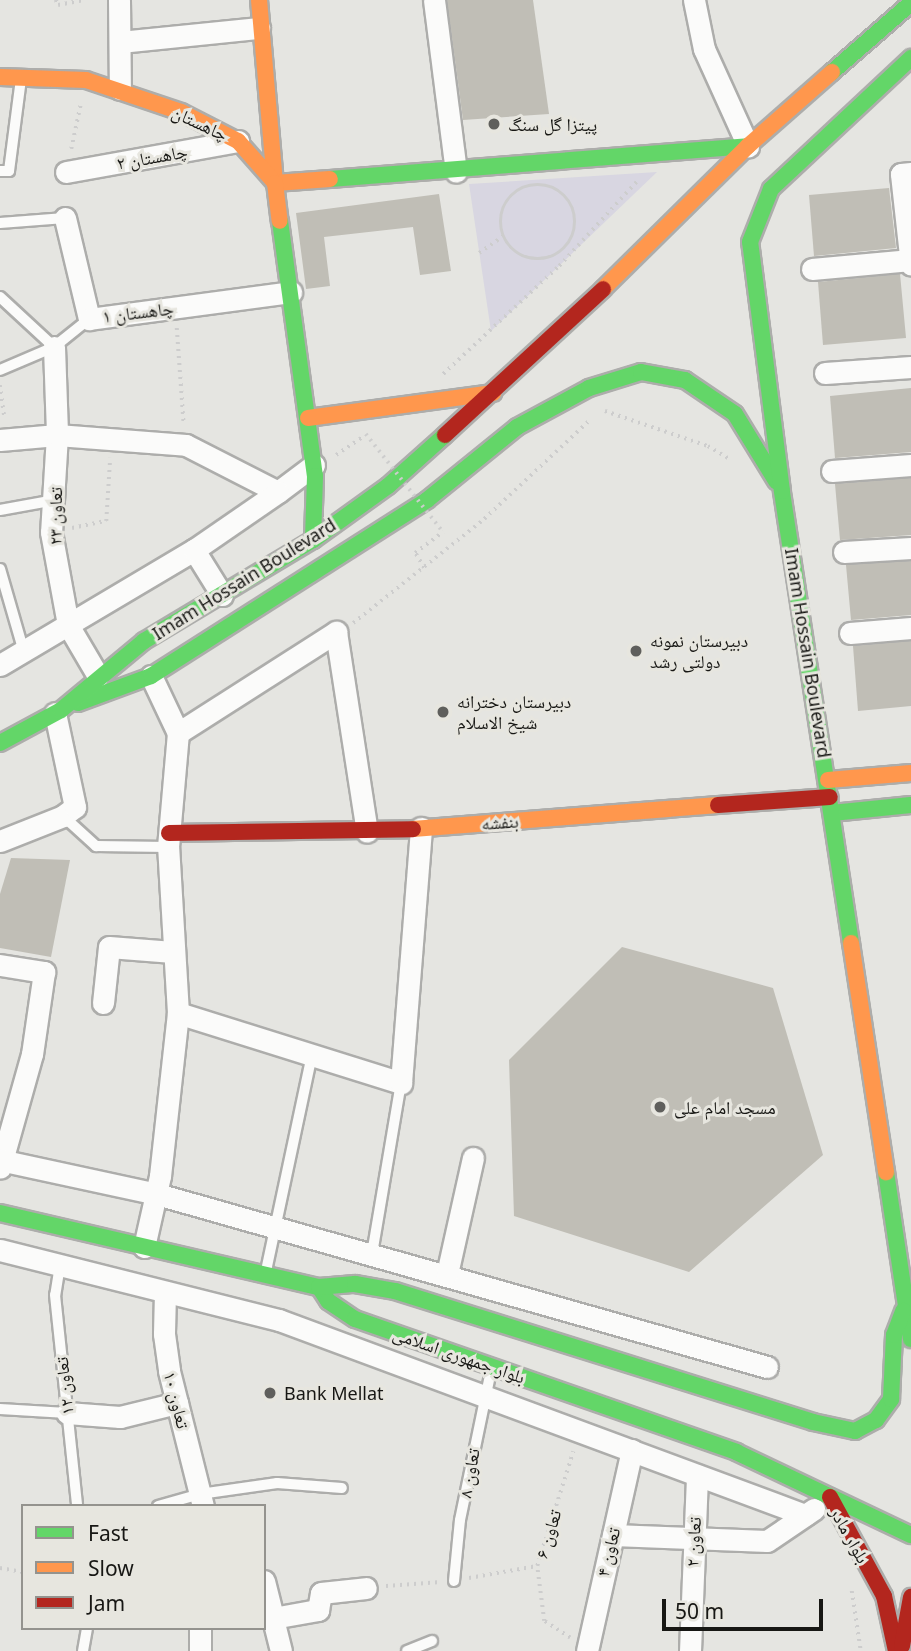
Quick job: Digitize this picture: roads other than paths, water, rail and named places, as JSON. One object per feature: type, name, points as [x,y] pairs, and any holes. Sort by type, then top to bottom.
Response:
[{"type":"main road","points":[[259,0],[259,28],[275,183],[314,465],[313,540]]},
{"type":"main road","name":"Imam Hossain Boulevard","points":[[0,743],[58,711],[144,641],[313,540],[388,486],[494,393],[748,146],[911,3]]},
{"type":"main road","name":"Imam Hossain Boulevard","points":[[904,1310],[828,779],[782,491],[750,242],[771,189],[911,58]]},
{"type":"main road","name":"چاهستان","points":[[0,77],[86,80],[120,89],[238,141],[275,183]]},
{"type":"main road","points":[[275,183],[456,172],[748,146]]},
{"type":"main road","points":[[58,711],[150,676],[427,500],[517,427],[589,388],[641,372],[685,380],[735,414],[782,491]]},
{"type":"main road","points":[[308,418],[494,393]]},
{"type":"main road","points":[[828,779],[911,773]]},
{"type":"main road","name":"بنفشه","points":[[168,840],[367,832],[831,805],[911,805]]},
{"type":"main road","points":[[0,1213],[318,1287],[355,1284],[395,1291],[813,1422],[855,1430],[876,1420],[891,1399],[894,1335],[904,1310]]},
{"type":"main road","name":"بلوار جمهوری اسلامی","points":[[318,1287],[328,1301],[355,1319],[736,1452],[911,1535]]},
{"type":"main road","points":[[904,1310],[911,1339]]},
{"type":"main road","name":"بلوار مادر","points":[[830,1497],[884,1596],[899,1651]]},
{"type":"main road","points":[[899,1651],[911,1597]]},
{"type":"street","points":[[119,0],[120,89]]},
{"type":"street","points":[[434,0],[456,172]]},
{"type":"street","points":[[694,0],[704,48],[748,146]]},
{"type":"street","points":[[120,43],[259,28]]},
{"type":"street","name":"چاهستان ۲","points":[[66,172],[238,141]]},
{"type":"street","points":[[812,269],[911,261],[901,174],[911,173]]},
{"type":"street","points":[[65,218],[89,319]]},
{"type":"street","name":"چاهستان ۱","points":[[89,319],[291,292]]},
{"type":"street","name":"تعاون ۲۳","points":[[54,347],[57,435],[51,532],[68,625],[98,676]]},
{"type":"street","points":[[825,373],[911,367]]},
{"type":"street","points":[[4,439],[57,435],[186,445],[278,492]]},
{"type":"street","points":[[0,666],[194,550],[314,465]]},
{"type":"street","points":[[832,471],[911,465]]},
{"type":"street","points":[[844,552],[911,548]]},
{"type":"street","points":[[194,550],[222,595]]},
{"type":"street","points":[[850,633],[911,628]]},
{"type":"street","points":[[177,733],[335,632],[367,832]]},
{"type":"street","points":[[144,1247],[157,1194],[178,1013],[168,840],[177,733],[150,676]]},
{"type":"street","points":[[0,841],[63,816],[75,807],[74,786],[58,711]]},
{"type":"street","points":[[178,1013],[401,1083],[421,828]]},
{"type":"street","points":[[103,1003],[109,947],[173,953]]},
{"type":"street","points":[[0,965],[44,972],[32,1054],[1,1163],[157,1194],[447,1274],[767,1367]]},
{"type":"street","points":[[447,1274],[473,1158]]},
{"type":"street","points":[[0,1250],[279,1320],[806,1515]]},
{"type":"street","points":[[395,1291],[403,1262]]},
{"type":"street","name":"تعاون ۱۰","points":[[165,1292],[163,1334],[177,1403],[202,1500]]},
{"type":"street","points":[[67,1413],[120,1417],[177,1403]]},
{"type":"street","name":"تعاون ۴","points":[[585,1650],[632,1450]]},
{"type":"street","name":"تعاون ۲","points":[[690,1651],[692,1540],[697,1475]]},
{"type":"street","points":[[613,1535],[767,1541],[830,1497]]},
{"type":"street","points":[[273,1618],[318,1610],[321,1593],[366,1588]]},
{"type":"street","points":[[266,1589],[281,1651]]},
{"type":"street","points":[[200,1630],[200,1651]]},
{"type":"lane","points":[[0,171],[9,171],[21,76]]},
{"type":"lane","points":[[0,223],[65,218]]},
{"type":"lane","points":[[0,298],[54,347]]},
{"type":"lane","name":"چاهستان ۱","points":[[0,370],[54,347],[89,319]]},
{"type":"lane","points":[[0,510],[55,500]]},
{"type":"lane","points":[[0,569],[23,652]]},
{"type":"lane","points":[[63,816],[96,846],[168,840]]},
{"type":"lane","points":[[265,1275],[312,1055]]},
{"type":"lane","points":[[372,1254],[401,1083]]},
{"type":"lane","name":"تعاون ۱۲","points":[[60,1265],[55,1295],[77,1504]]},
{"type":"lane","name":"تعاون ۸","points":[[454,1581],[460,1520],[492,1367]]},
{"type":"lane","points":[[0,1409],[67,1413]]},
{"type":"lane","points":[[173,1504],[277,1483],[342,1488]]},
{"type":"lane","points":[[83,1651],[87,1630]]},
{"type":"lane","points":[[407,1651],[432,1642]]},
{"type":"place","name":"پیتزا گل سنگ","points":[[494,124]]},
{"type":"place","name":"دبیرستان نمونه دولتی رشد","points":[[636,651]]},
{"type":"place","name":"دبیرستان دخترانه شیخ الاسلام","points":[[443,712]]},
{"type":"place","name":"مسجد امام علی","points":[[660,1107]]},
{"type":"place","name":"Bank Mellat","points":[[270,1393]]}]
